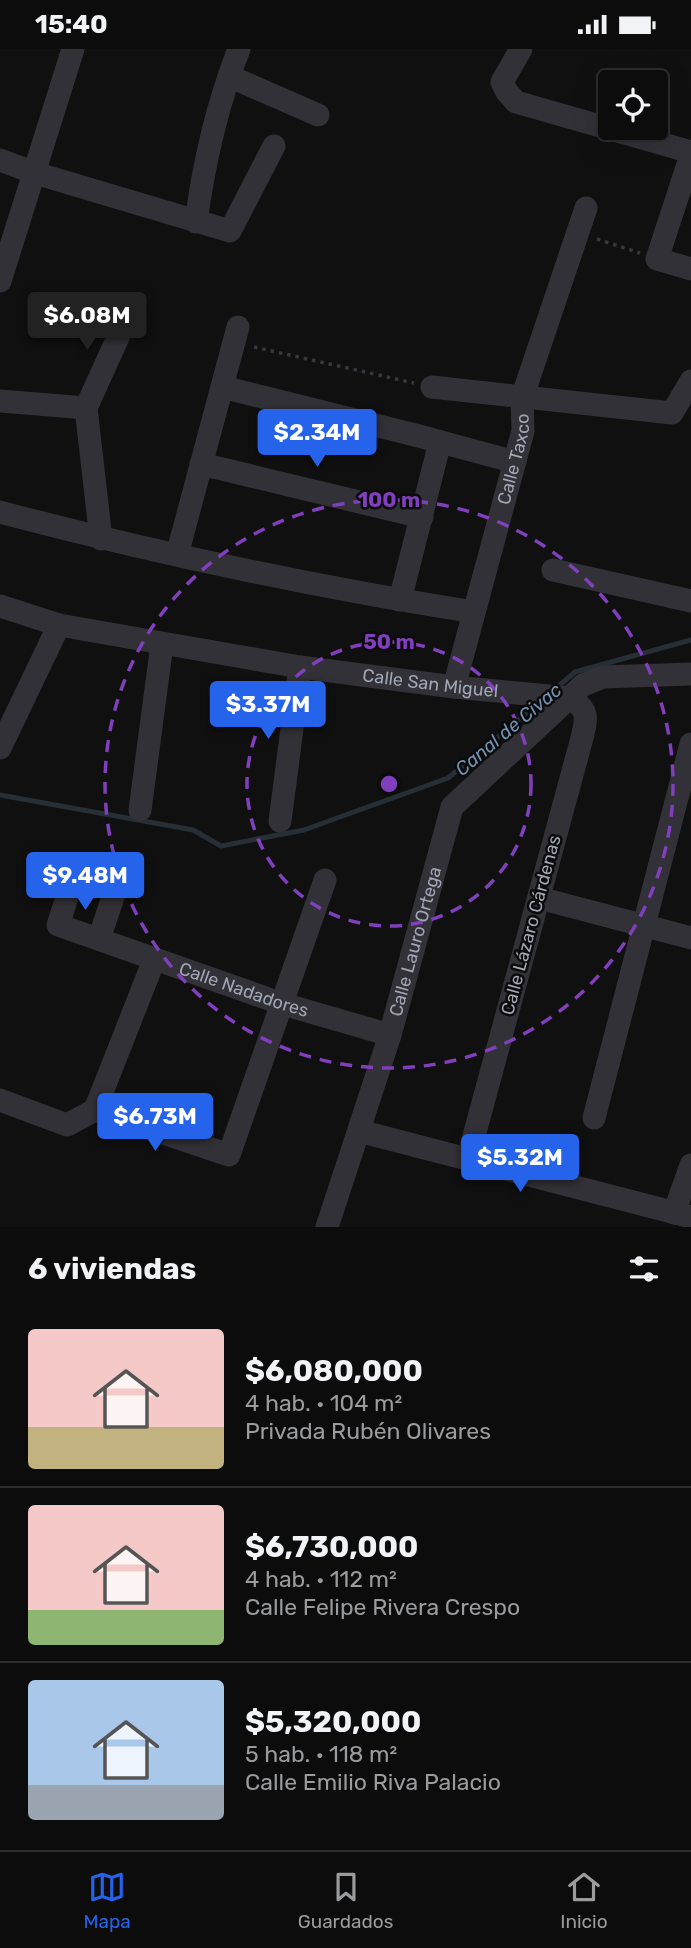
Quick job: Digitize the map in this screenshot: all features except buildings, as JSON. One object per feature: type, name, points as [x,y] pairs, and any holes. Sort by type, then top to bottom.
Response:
[{"type":"street","points":[[0,281],[73,49]]},
{"type":"street","points":[[196,222],[214,123],[239,49]]},
{"type":"street","points":[[521,49],[502,82],[516,102],[691,153],[657,258],[691,269]]},
{"type":"street","points":[[229,76],[318,115]]},
{"type":"street","points":[[0,160],[230,231],[274,146]]},
{"type":"street","name":"Calle Taxco","points":[[454,687],[523,431],[522,398],[586,208]]},
{"type":"street","points":[[102,539],[86,408],[129,313]]},
{"type":"street","points":[[177,555],[236,335]]},
{"type":"street","points":[[432,387],[672,413],[691,381]]},
{"type":"street","points":[[222,387],[514,462]]},
{"type":"street","points":[[0,401],[86,408]]},
{"type":"street","points":[[400,600],[422,517],[430,439]]},
{"type":"street","points":[[201,464],[422,517]]},
{"type":"street","points":[[0,512],[102,539],[177,555],[400,600],[474,612]]},
{"type":"street","points":[[553,570],[691,601]]},
{"type":"street","name":"Calle San Miguel","points":[[0,606],[59,625],[300,667],[454,687],[563,697]]},
{"type":"street","points":[[0,748],[59,625]]},
{"type":"street","points":[[140,810],[162,644]]},
{"type":"street","points":[[280,821],[300,667]]},
{"type":"street","points":[[563,697],[603,677],[691,674]]},
{"type":"street","name":"Calle Lázaro Cárdenas","points":[[468,1158],[586,718],[582,705],[563,697]]},
{"type":"street","name":"Calle Lauro Ortega","points":[[327,1227],[390,1035],[452,807],[563,697]]},
{"type":"street","points":[[594,1118],[691,744]]},
{"type":"street","name":"Calle Nadadores","points":[[78,864],[58,925],[283,1004],[390,1035]]},
{"type":"street","points":[[99,939],[119,879]]},
{"type":"street","points":[[96,1110],[229,1155],[325,880]]},
{"type":"street","points":[[539,898],[691,938]]},
{"type":"street","points":[[0,1100],[67,1125],[96,1110],[155,960]]},
{"type":"street","points":[[359,1131],[683,1215],[691,1165]]},
{"type":"path","points":[[578,232],[657,258]]},
{"type":"path","points":[[236,335],[432,387]]},
{"type":"waterway","name":"Canal de Civac","points":[[554,690],[575,672],[691,640]]},
{"type":"waterway","name":"Canal de Civac","points":[[0,795],[193,830],[221,846],[304,830],[448,778],[539,703]]}]
